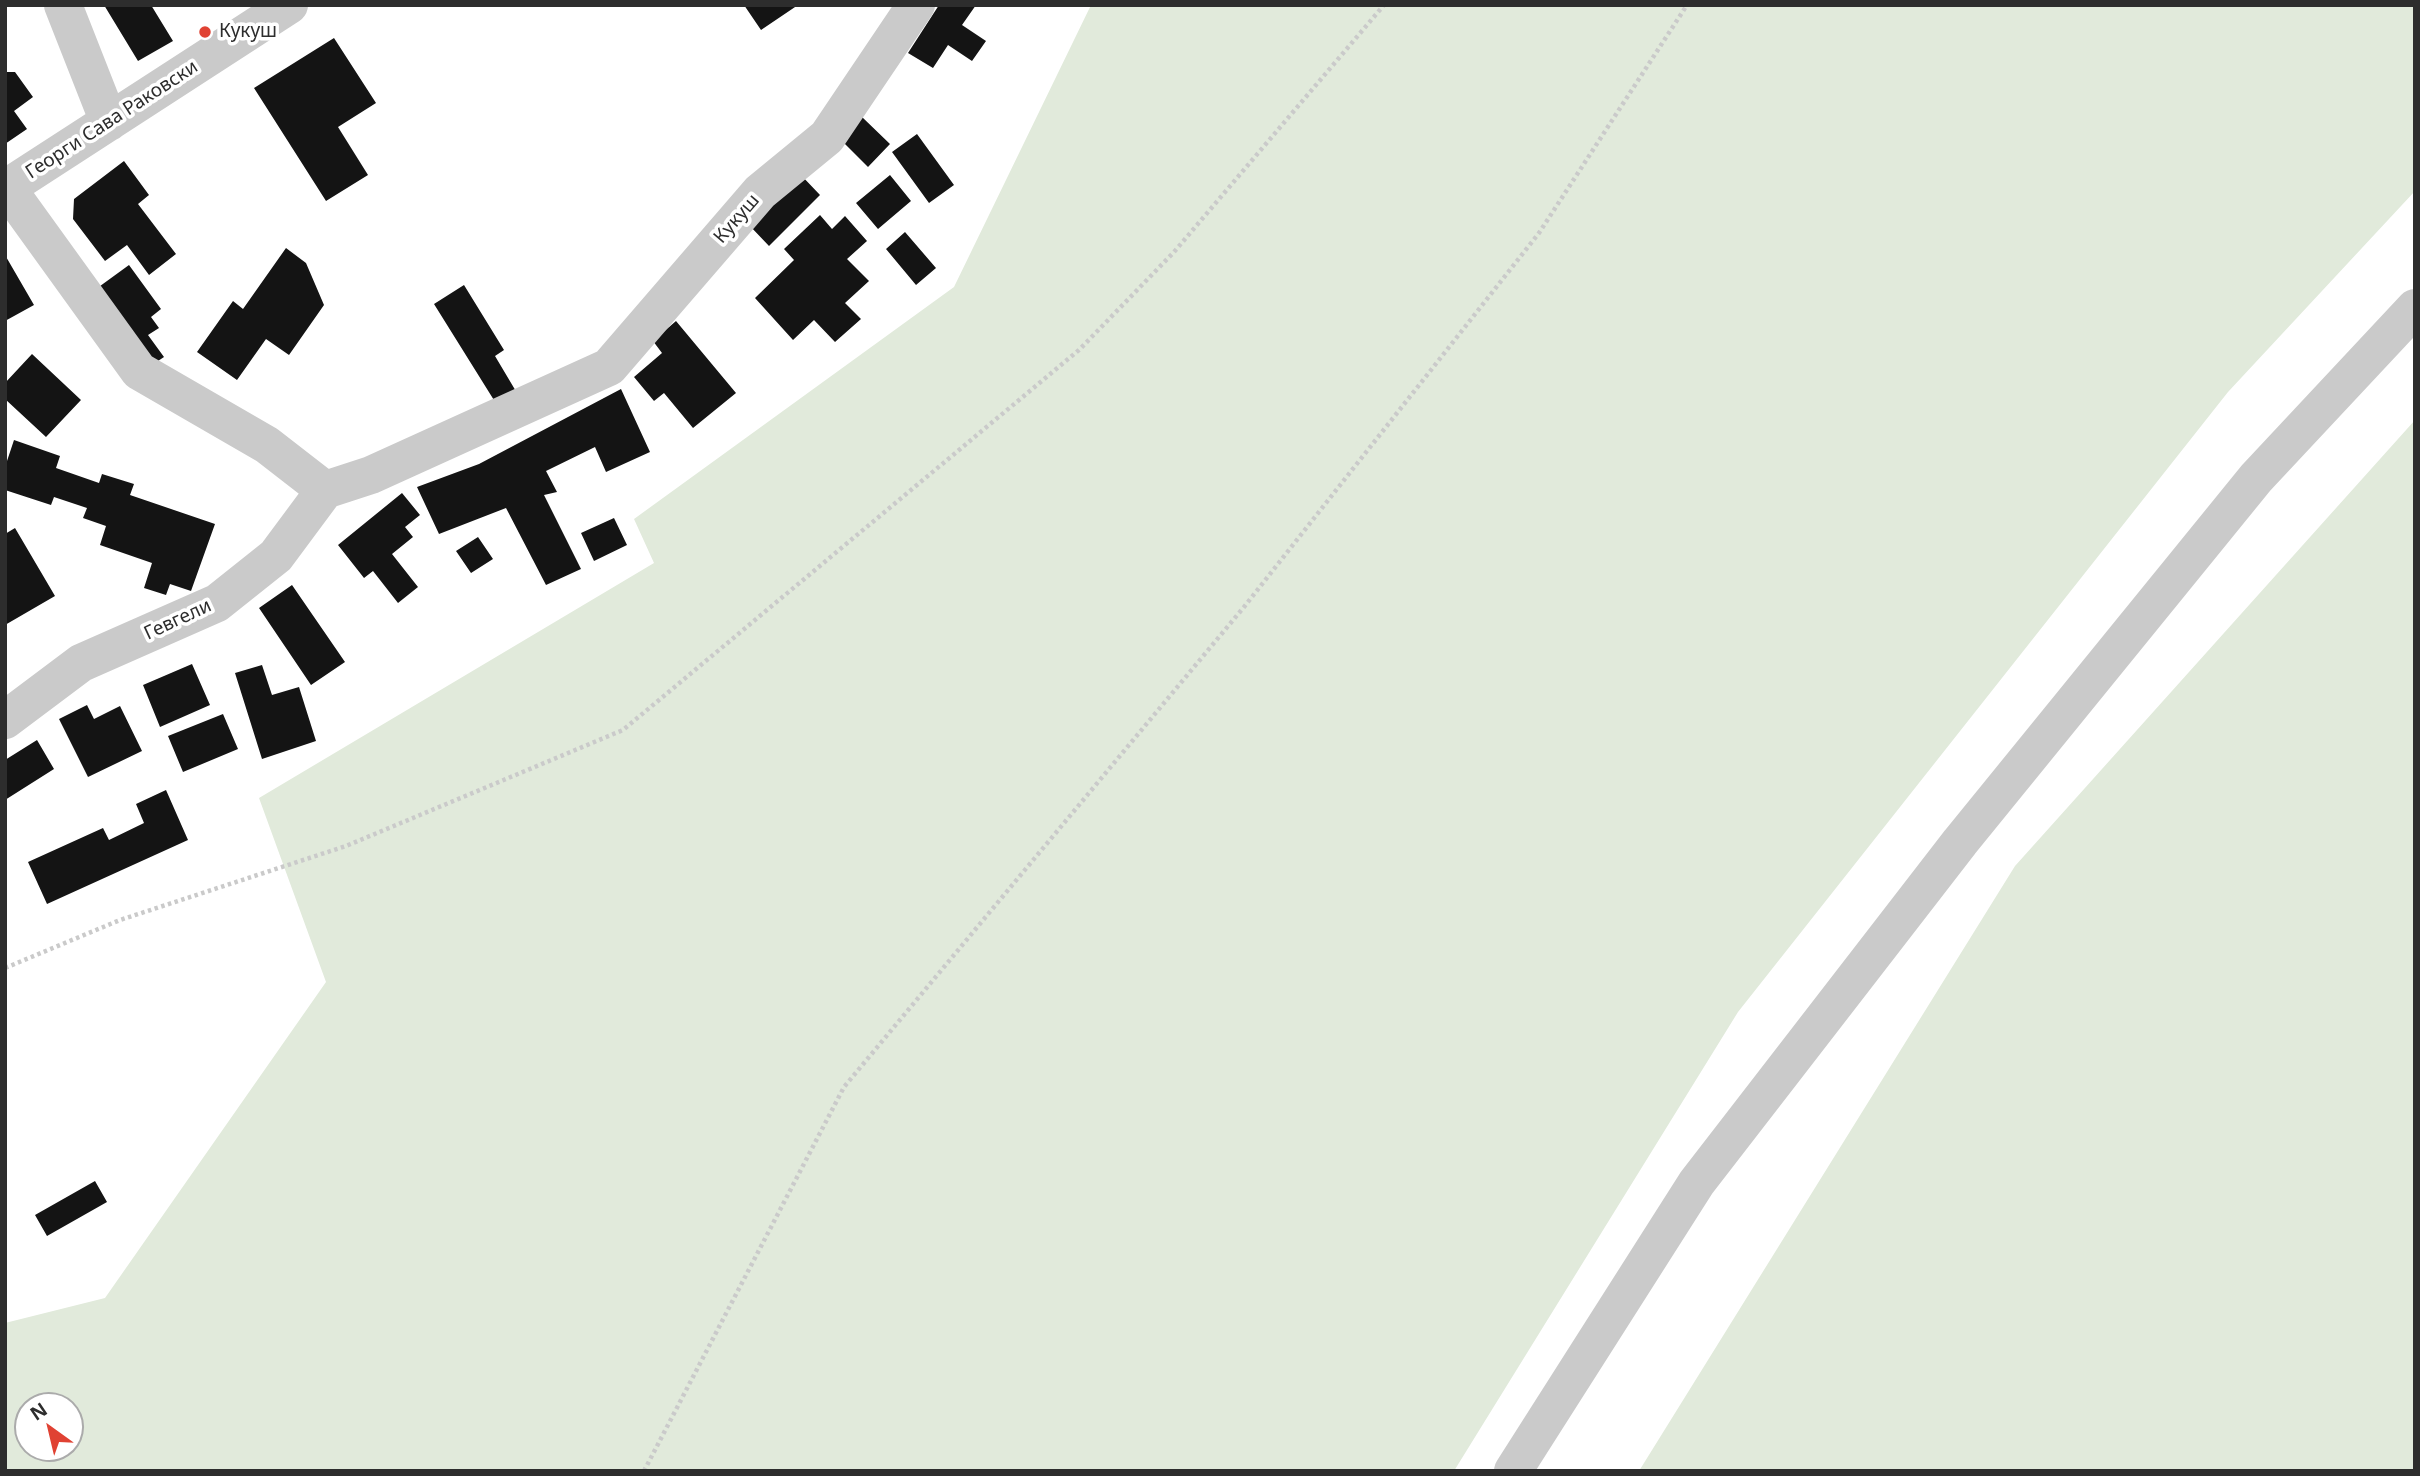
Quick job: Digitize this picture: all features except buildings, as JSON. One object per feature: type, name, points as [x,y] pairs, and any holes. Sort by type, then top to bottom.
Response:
[{"type":"street","points":[[63,5],[109,122]]},
{"type":"street","name":"Георги Сава Раковски","points":[[6,189],[289,5]]},
{"type":"street","name":"Кукуш","points":[[325,490],[371,475],[609,367],[760,192],[827,137],[916,5]]},
{"type":"street","points":[[6,189],[139,371],[267,444],[325,490]]},
{"type":"street","points":[[1513,1471],[1697,1182],[1952,853],[2256,478],[2415,308]]},
{"type":"street","name":"Гевгели","points":[[5,720],[81,663],[217,603],[275,556],[325,490]]},
{"type":"path","points":[[5,968],[120,920],[346,846],[624,730],[1079,350],[1174,251],[1384,5]]},
{"type":"path","points":[[644,1471],[844,1087],[1244,607],[1539,233],[1687,5]]},
{"type":"green space","points":[[1091,5],[2415,5],[2415,191],[2228,392],[1738,1012],[1454,1471],[5,1471],[5,1323],[105,1298],[326,982],[259,798],[654,563],[634,519],[954,287]]},
{"type":"green space","points":[[2415,420],[2415,1471],[1639,1471],[2015,866]]},
{"type":"place","name":"Кукуш","points":[[205,32]]}]
